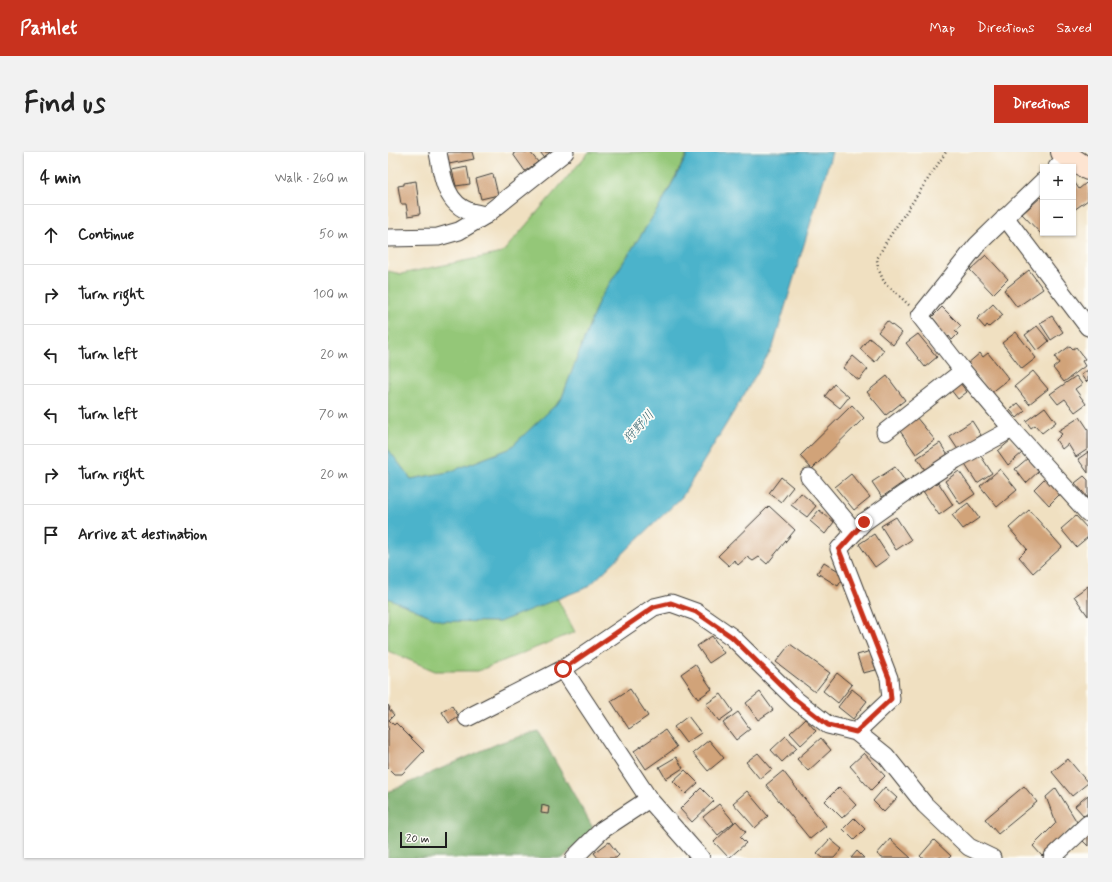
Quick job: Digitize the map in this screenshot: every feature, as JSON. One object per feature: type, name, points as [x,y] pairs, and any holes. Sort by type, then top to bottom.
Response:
[{"type":"main road","points":[[1065,157],[1088,169]]},
{"type":"street","points":[[438,152],[444,183],[454,202],[469,212],[486,215]]},
{"type":"street","points":[[388,238],[438,237],[459,231],[486,215],[562,156],[565,152]]},
{"type":"street","points":[[1040,184],[977,245],[920,316],[963,372],[1088,513]]},
{"type":"street","points":[[1006,217],[1088,327]]},
{"type":"street","points":[[885,432],[963,372]]},
{"type":"street","points":[[856,732],[891,699],[889,678],[839,550],[864,522],[904,493],[955,460],[1012,429]]},
{"type":"street","points":[[809,477],[855,532]]},
{"type":"street","points":[[467,718],[563,669],[654,607],[671,603],[696,612],[732,637],[796,700],[828,725],[856,732],[886,756],[925,806],[966,853],[992,858]]},
{"type":"street","points":[[563,669],[649,799],[701,858]]},
{"type":"street","points":[[574,858],[602,830],[649,799]]},
{"type":"street","points":[[1052,858],[1088,824]]},
{"type":"path","points":[[920,316],[884,282],[878,268],[878,259],[886,242],[946,152]]},
{"type":"green space","points":[[589,152],[688,152],[661,204],[599,300],[561,400],[509,449],[449,472],[411,479],[388,449],[388,271],[401,274],[502,253]]},
{"type":"green space","points":[[388,598],[442,621],[499,622],[557,598],[575,632],[478,671],[435,671],[388,651]]},
{"type":"green space","points":[[538,731],[593,828],[563,858],[388,858],[388,792],[499,743]]},
{"type":"water","name":"狩野川","points":[[689,152],[832,152],[773,347],[682,497],[588,587],[499,622],[442,621],[388,598],[388,449],[411,479],[449,472],[509,449],[561,400],[599,300],[661,204]]},
{"type":"building","points":[[447,152],[472,152],[474,159],[449,164]]},
{"type":"building","points":[[516,152],[530,152],[538,162],[525,171],[513,154]]},
{"type":"building","points":[[540,152],[551,152],[544,157]]},
{"type":"building","points":[[467,167],[470,184],[456,186],[452,170]]},
{"type":"building","points":[[493,174],[498,195],[481,199],[476,179]]},
{"type":"building","points":[[416,181],[420,214],[408,216],[406,204],[401,204],[398,186],[404,185],[404,183]]},
{"type":"building","points":[[1086,183],[1088,185],[1088,200],[1076,209],[1076,184],[1079,189]]},
{"type":"building","points":[[1040,198],[1040,233],[1022,214]]},
{"type":"building","points":[[986,255],[1008,279],[993,294],[970,270]]},
{"type":"building","points":[[1029,270],[1043,289],[1017,307],[1004,290]]},
{"type":"building","points":[[993,304],[1003,315],[989,327],[987,325],[985,328],[977,319]]},
{"type":"building","points":[[942,307],[961,326],[955,331],[958,334],[952,340],[949,336],[947,339],[935,327],[938,324],[932,317]]},
{"type":"building","points":[[1052,316],[1063,332],[1051,340],[1040,323]]},
{"type":"building","points":[[887,321],[902,333],[893,345],[878,332]]},
{"type":"building","points":[[1037,326],[1049,341],[1037,351],[1025,335]]},
{"type":"building","points":[[1016,332],[1036,358],[1022,369],[1002,343]]},
{"type":"building","points":[[918,334],[937,357],[925,367],[906,343]]},
{"type":"building","points":[[869,338],[884,350],[875,362],[860,349]]},
{"type":"building","points":[[1070,346],[1073,349],[1076,347],[1085,359],[1082,361],[1085,366],[1064,382],[1053,368],[1059,363],[1055,357]]},
{"type":"building","points":[[980,353],[983,357],[988,353],[1009,379],[991,393],[967,364]]},
{"type":"building","points":[[853,356],[868,369],[859,380],[843,368]]},
{"type":"building","points":[[1088,370],[1088,380],[1086,382],[1081,375]]},
{"type":"building","points":[[1033,371],[1048,389],[1029,404],[1015,386]]},
{"type":"building","points":[[887,376],[905,400],[886,415],[867,392]]},
{"type":"building","points":[[1076,376],[1082,384],[1075,389],[1086,404],[1075,412],[1065,399],[1058,404],[1050,394]]},
{"type":"building","points":[[960,383],[967,392],[958,399],[951,390]]},
{"type":"building","points":[[834,384],[849,397],[840,408],[825,396]]},
{"type":"building","points":[[1018,403],[1025,411],[1017,418],[1010,410]]},
{"type":"building","points":[[852,405],[864,418],[812,469],[800,456]]},
{"type":"building","points":[[1045,407],[1056,422],[1042,433],[1035,425],[1031,428],[1026,421]]},
{"type":"building","points":[[916,417],[935,440],[916,454],[900,431]]},
{"type":"building","points":[[1080,417],[1088,429],[1088,449],[1076,457],[1068,444],[1062,449],[1056,440],[1062,434],[1058,431]]},
{"type":"building","points":[[972,421],[981,435],[959,451],[949,436]]},
{"type":"building","points":[[1011,440],[1022,453],[1008,465],[998,451]]},
{"type":"building","points":[[940,443],[949,457],[927,473],[917,458]]},
{"type":"building","points":[[977,450],[992,473],[977,483],[962,460]]},
{"type":"building","points":[[1088,452],[1088,473],[1078,459]]},
{"type":"building","points":[[1028,458],[1039,471],[1026,483],[1015,469]]},
{"type":"building","points":[[895,467],[905,481],[882,497],[872,482]]},
{"type":"building","points":[[1000,469],[1017,490],[997,507],[980,486]]},
{"type":"building","points":[[959,471],[975,494],[960,504],[945,481]]},
{"type":"building","points":[[851,474],[870,497],[854,510],[835,487]]},
{"type":"building","points":[[1084,476],[1088,480],[1088,498],[1075,483]]},
{"type":"building","points":[[781,477],[793,487],[781,502],[769,493]]},
{"type":"building","points":[[1046,477],[1061,493],[1049,505],[1034,489]]},
{"type":"building","points":[[938,482],[953,505],[939,515],[923,491]]},
{"type":"building","points":[[801,493],[816,506],[807,517],[791,505]]},
{"type":"building","points":[[968,503],[979,518],[963,529],[952,515]]},
{"type":"building","points":[[769,506],[795,530],[767,564],[759,557],[753,561],[747,557],[738,565],[734,560],[729,566],[718,556]]},
{"type":"building","points":[[819,510],[834,522],[825,534],[810,521]]},
{"type":"building","points":[[1029,510],[1062,547],[1033,573],[1019,557],[1027,549],[1009,528]]},
{"type":"building","points":[[1076,516],[1088,529],[1088,537],[1076,547],[1061,529]]},
{"type":"building","points":[[896,517],[911,540],[896,550],[881,526]]},
{"type":"building","points":[[874,534],[889,557],[875,567],[859,544]]},
{"type":"building","points":[[824,562],[845,575],[838,586],[817,573]]},
{"type":"building","points":[[1088,586],[1088,616],[1074,596]]},
{"type":"building","points":[[712,636],[724,653],[709,663],[697,646]]},
{"type":"building","points":[[790,644],[830,673],[815,692],[776,662]]},
{"type":"building","points":[[871,651],[876,670],[863,673],[857,655]]},
{"type":"building","points":[[695,664],[712,689],[698,699],[681,674]]},
{"type":"building","points":[[837,673],[852,685],[838,703],[823,691]]},
{"type":"building","points":[[630,689],[648,716],[629,729],[611,701]]},
{"type":"building","points":[[852,689],[867,701],[853,719],[838,707]]},
{"type":"building","points":[[760,692],[773,710],[758,720],[746,703]]},
{"type":"building","points":[[721,694],[733,711],[719,721],[706,704]]},
{"type":"building","points":[[388,705],[390,708],[389,709],[394,715],[389,720],[394,725],[396,723],[424,751],[402,774],[394,774],[388,768]]},
{"type":"building","points":[[452,706],[459,717],[449,723],[442,712]]},
{"type":"building","points":[[738,712],[750,729],[736,740],[723,723]]},
{"type":"building","points":[[688,716],[701,733],[686,743],[674,727]]},
{"type":"building","points":[[805,719],[816,731],[801,745],[790,733]]},
{"type":"building","points":[[665,730],[677,747],[646,769],[634,751]]},
{"type":"building","points":[[786,736],[797,748],[782,762],[771,750]]},
{"type":"building","points":[[821,738],[831,750],[808,771],[797,759]]},
{"type":"building","points":[[709,740],[724,758],[708,771],[693,753]]},
{"type":"building","points":[[758,753],[772,769],[760,779],[746,762]]},
{"type":"building","points":[[864,753],[885,776],[871,790],[850,766]]},
{"type":"building","points":[[676,757],[683,768],[666,779],[659,767]]},
{"type":"building","points":[[1068,759],[1088,783],[1072,796],[1052,772]]},
{"type":"building","points":[[685,770],[698,783],[686,794],[673,781]]},
{"type":"building","points":[[783,771],[826,826],[810,839],[766,785]]},
{"type":"building","points":[[1024,786],[1037,802],[998,834],[985,819]]},
{"type":"building","points":[[839,787],[856,805],[842,818],[825,801]]},
{"type":"building","points":[[885,787],[897,798],[884,812],[873,801]]},
{"type":"building","points":[[701,788],[714,801],[692,822],[680,809]]},
{"type":"building","points":[[1056,788],[1077,822],[1042,856],[1033,846],[1056,823],[1046,797]]},
{"type":"building","points":[[747,791],[768,816],[755,828],[733,803]]},
{"type":"building","points":[[1088,795],[1088,813],[1084,816],[1075,806]]},
{"type":"building","points":[[719,804],[734,822],[718,835],[703,817]]},
{"type":"building","points":[[542,805],[549,807],[548,814],[541,813]]},
{"type":"building","points":[[854,818],[865,829],[854,840],[843,829]]},
{"type":"building","points":[[736,821],[746,832],[740,837],[746,843],[729,858],[714,842]]},
{"type":"building","points":[[1088,834],[1088,846],[1082,840]]},
{"type":"building","points":[[830,839],[842,849],[834,858],[823,858],[817,853]]},
{"type":"building","points":[[890,839],[911,858],[882,858],[877,854]]},
{"type":"building","points":[[934,840],[951,856],[949,858],[922,858],[920,856]]},
{"type":"building","points":[[609,842],[619,855],[616,858],[598,858],[594,853]]},
{"type":"building","points":[[857,851],[864,858],[851,858]]},
{"type":"route","points":[[563,669],[654,607],[671,603],[696,612],[732,637],[796,700],[828,725],[856,732],[891,699],[889,678],[839,550],[864,522]]}]
